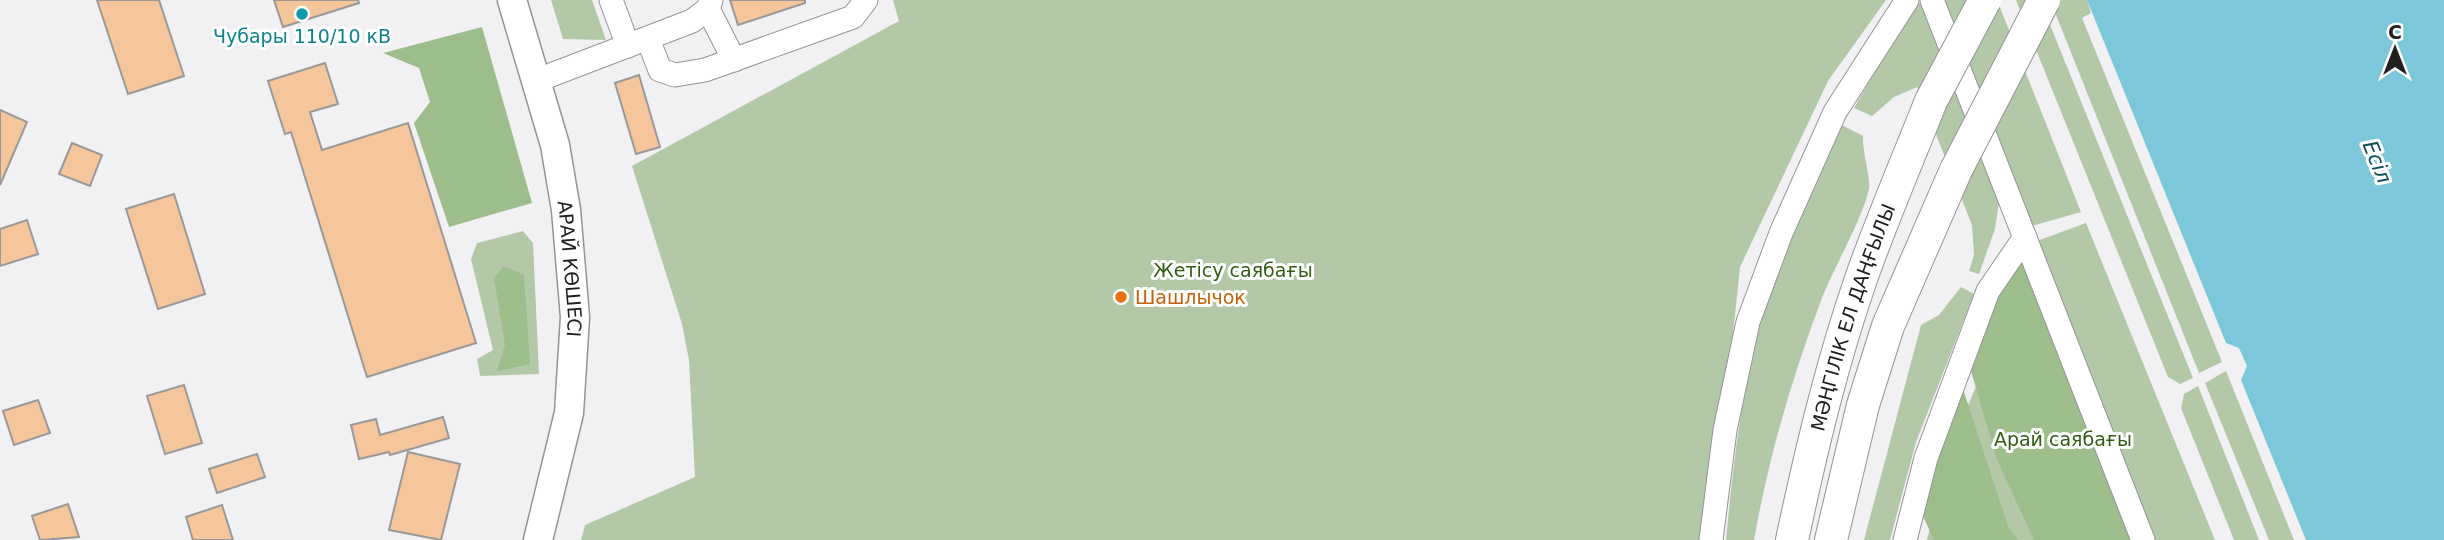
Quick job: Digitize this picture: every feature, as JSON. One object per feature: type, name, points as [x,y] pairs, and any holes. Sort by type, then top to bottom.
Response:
[{"type":"main road","name":"МӘҢГІЛІК ЕЛ ДАҢҒЫЛЫ","points":[[1792,540],[1816,435],[1852,309],[1931,101],[1985,0]]},
{"type":"main road","name":"МӘҢГІЛІК ЕЛ ДАҢҒЫЛЫ","points":[[1831,540],[1863,405],[1888,326],[1956,170],[2044,0]]},
{"type":"street","name":"АРАЙ КӨШЕСІ","points":[[512,0],[538,80],[555,145],[566,210],[575,317],[569,412],[538,540]]},
{"type":"street","points":[[611,0],[660,70],[674,75],[705,70],[853,17],[866,0]]},
{"type":"street","points":[[1711,540],[1725,430],[1748,322],[1781,233],[1835,112],[1907,0]]},
{"type":"street","points":[[1932,0],[2143,540]]},
{"type":"street","points":[[538,80],[692,22],[710,4],[734,60]]},
{"type":"street","points":[[1905,540],[1926,458],[1988,291],[2025,237]]},
{"type":"green space","points":[[551,0],[592,0],[606,40],[563,39]]},
{"type":"green space","name":"Жетісу саябағы","points":[[893,0],[1886,0],[1828,81],[1740,267],[1733,334],[1712,445],[1704,540],[581,540],[585,525],[695,477],[689,360],[682,324],[632,166],[899,21]]},
{"type":"green space","points":[[1943,0],[1997,0],[2081,212],[2032,226]]},
{"type":"green space","points":[[2016,0],[2040,0],[2193,378],[2180,384],[2168,377]]},
{"type":"green space","points":[[2050,0],[2087,0],[2091,13],[2082,18],[2222,362],[2199,373]]},
{"type":"green space","points":[[1913,5],[1925,5],[1928,12],[1999,202],[1995,229],[1979,274],[1969,271],[1974,255],[1972,225],[1917,87],[1894,97],[1872,116],[1854,108]]},
{"type":"green space","points":[[482,27],[532,203],[449,227],[414,123],[430,102],[419,68],[383,53]]},
{"type":"green space","points":[[1840,124],[1863,136],[1869,179],[1866,201],[1822,298],[1801,357],[1774,447],[1754,540],[1726,540],[1743,402],[1757,333],[1778,267]]},
{"type":"green space","name":"Арай саябағы","points":[[2086,223],[2215,540],[1927,540],[1948,453],[2037,241]]},
{"type":"green space","points":[[523,231],[533,243],[539,374],[480,376],[477,359],[493,350],[471,259],[477,243]]},
{"type":"green space","points":[[2023,262],[2132,540],[2034,540],[1997,460],[1969,364],[2012,267]]},
{"type":"green space","points":[[504,266],[524,275],[530,364],[497,371],[505,345],[494,278]]},
{"type":"green space","points":[[1961,287],[1974,294],[1916,442],[1890,540],[1864,540],[1921,325],[1939,315]]},
{"type":"green space","points":[[2226,371],[2294,540],[2269,540],[2205,383]]},
{"type":"green space","points":[[1962,386],[2008,526],[2018,540],[1934,540],[1921,512]]},
{"type":"green space","points":[[2198,386],[2259,540],[2234,540],[2181,408],[2184,394]]},
{"type":"water","name":"Есіл","points":[[2087,0],[2444,0],[2444,540],[2306,540],[2241,380],[2247,366],[2239,348],[2226,343]]},
{"type":"building","points":[[97,0],[159,0],[184,76],[128,94]]},
{"type":"building","name":"Чубары 110/10 кВ","points":[[274,0],[358,0],[359,3],[283,27]]},
{"type":"building","points":[[730,0],[805,0],[805,3],[738,25]]},
{"type":"building","points":[[325,63],[338,104],[310,112],[322,150],[408,123],[476,343],[367,377],[291,132],[285,134],[268,81]]},
{"type":"building","points":[[639,75],[660,147],[636,154],[615,83]]},
{"type":"building","points":[[0,110],[27,122],[0,185]]},
{"type":"building","points":[[72,143],[102,155],[90,186],[59,174]]},
{"type":"building","points":[[174,194],[205,294],[158,309],[126,209]]},
{"type":"building","points":[[27,220],[38,254],[0,266],[0,229]]},
{"type":"building","points":[[184,385],[202,443],[165,454],[147,396]]},
{"type":"building","points":[[38,400],[50,433],[14,445],[3,411]]},
{"type":"building","points":[[443,417],[449,438],[390,455],[389,452],[359,459],[351,425],[376,419],[380,435]]},
{"type":"building","points":[[408,452],[460,464],[441,540],[389,530]]},
{"type":"building","points":[[257,454],[265,477],[217,493],[209,469]]},
{"type":"building","points":[[68,504],[79,537],[40,540],[32,516]]},
{"type":"building","points":[[222,505],[233,540],[193,540],[186,517]]},
{"type":"place","name":"Чубары 110/10 кВ","points":[[302,14]]},
{"type":"place","name":"Шашлычок","points":[[1121,297]]}]
